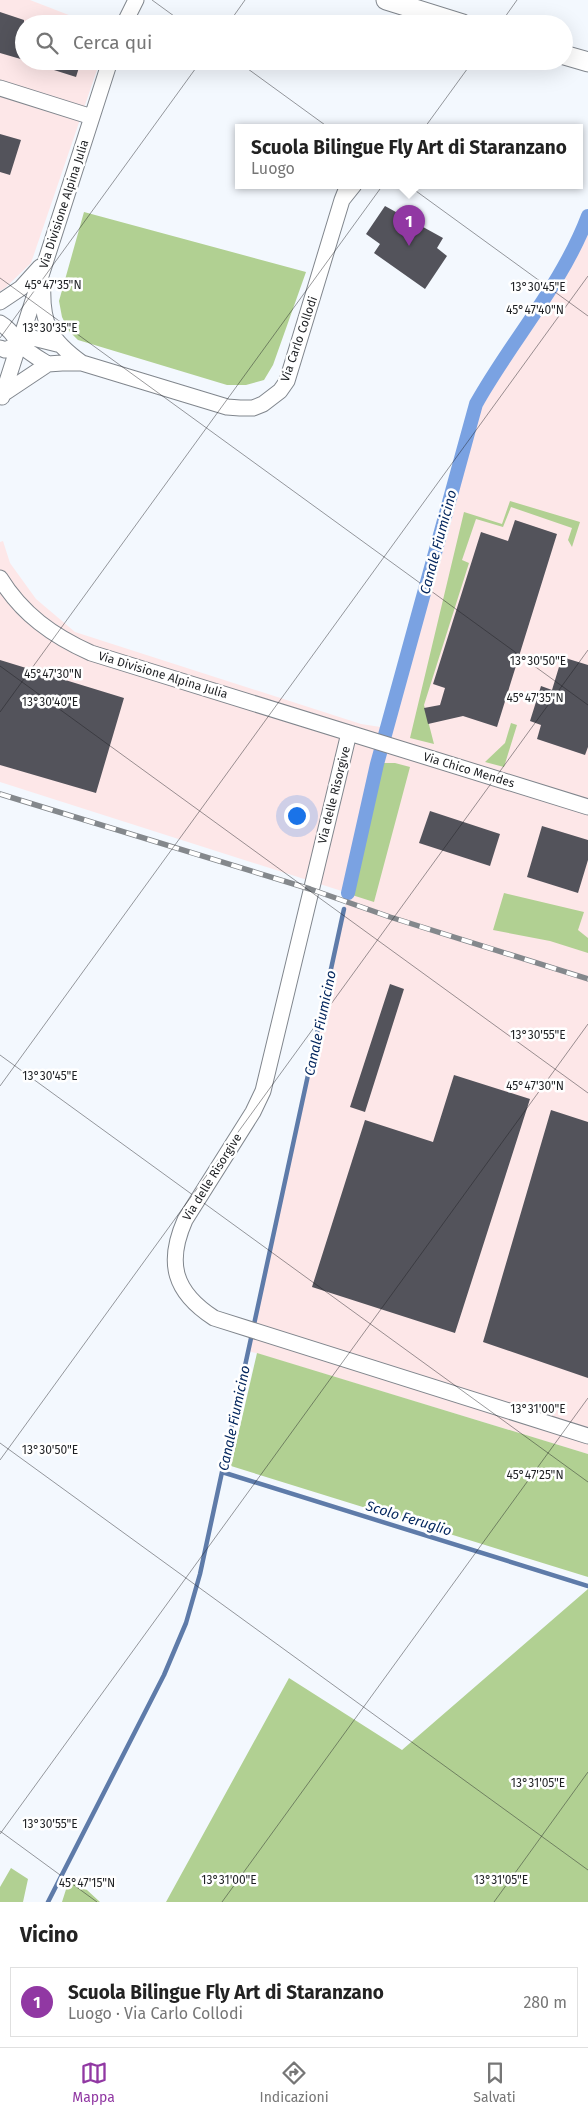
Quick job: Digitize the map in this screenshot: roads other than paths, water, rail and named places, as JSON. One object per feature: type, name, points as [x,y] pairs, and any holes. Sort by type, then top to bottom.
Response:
[{"type":"main road","points":[[386,0],[434,15]]},
{"type":"main road","points":[[573,58],[588,62]]},
{"type":"street","points":[[122,0],[122,15]]},
{"type":"street","points":[[127,15],[136,0]]},
{"type":"street","name":"Via Divisione Alpina Julia","points":[[1,395],[107,70]]},
{"type":"street","points":[[0,88],[92,117]]},
{"type":"street","name":"Via Carlo Collodi","points":[[48,364],[82,363],[227,407],[253,408],[263,404],[280,390],[287,381],[346,189]]},
{"type":"street","name":"Via Carlo Collodi","points":[[342,200],[351,189]]},
{"type":"street","points":[[0,302],[21,288],[44,262]]},
{"type":"street","name":"Via Carlo Collodi","points":[[44,262],[42,305],[45,320],[57,344]]},
{"type":"street","points":[[0,323],[11,329],[18,342],[28,352],[48,364],[1,395]]},
{"type":"street","name":"Via Carlo Collodi","points":[[0,348],[5,350],[18,342],[33,338],[57,344],[82,363]]},
{"type":"street","name":"Via Divisione Alpina Julia","points":[[0,578],[11,596],[35,620],[61,639],[91,653],[349,733]]},
{"type":"street","name":"Via Chico Mendes","points":[[349,733],[588,807]]},
{"type":"street","name":"Via delle Risorgive","points":[[349,733],[263,1091],[248,1120],[185,1220],[177,1238],[174,1258],[176,1273],[184,1290],[199,1308],[214,1318],[588,1436]]},
{"type":"waterway","name":"Canale Fiumicino","points":[[348,893],[377,764],[476,404],[564,266],[588,216]]},
{"type":"waterway","name":"Canale Fiumicino","points":[[48,1902],[164,1675],[186,1623],[200,1574],[344,909]]},
{"type":"waterway","name":"Scolo Feruglio","points":[[222,1472],[588,1586]]},
{"type":"railway","points":[[0,794],[310,889],[390,917],[588,979]]},
{"type":"place","name":"Scuola Bilingue Fly Art di Staranzano","points":[[409,246]]}]
